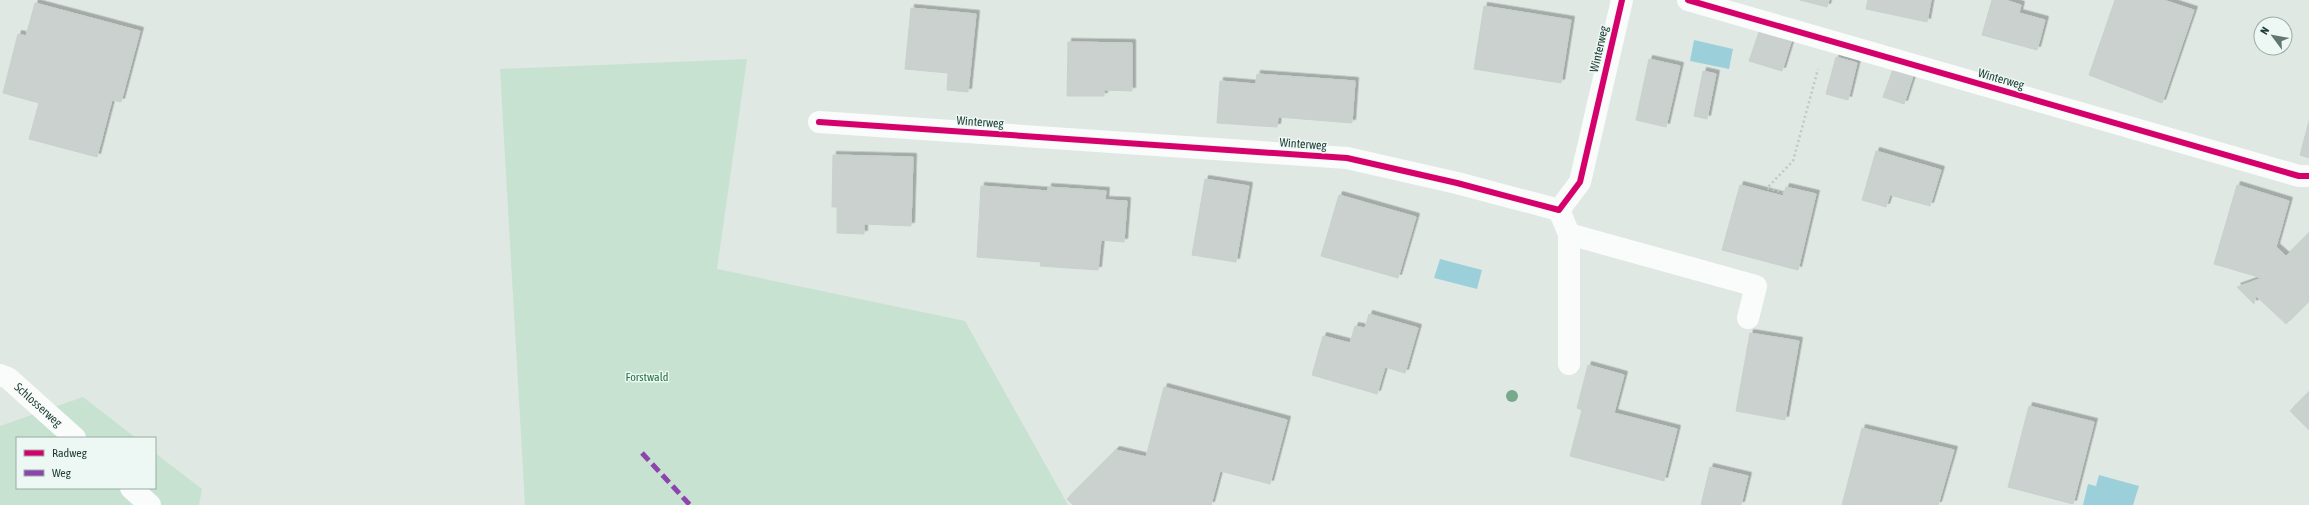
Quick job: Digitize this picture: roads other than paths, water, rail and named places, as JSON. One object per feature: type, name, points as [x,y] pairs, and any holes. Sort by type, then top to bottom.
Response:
[{"type":"street","name":"Winterweg","points":[[818,122],[1347,158],[1457,183],[1559,210],[1580,182],[1622,0]]},
{"type":"street","name":"Winterweg","points":[[1688,0],[2299,176],[2309,176]]},
{"type":"street","points":[[1559,210],[1569,234],[1569,364]]},
{"type":"street","points":[[1569,234],[1756,286],[1748,318]]},
{"type":"street","name":"Schlosserweg","points":[[0,375],[8,378],[74,437]]},
{"type":"street","points":[[132,489],[150,505]]},
{"type":"water","points":[[1694,40],[1733,49],[1729,69],[1690,61]]},
{"type":"water","points":[[1440,259],[1482,270],[1477,289],[1434,278]]},
{"type":"water","points":[[2099,475],[2139,486],[2133,505],[2083,505],[2088,484],[2096,486]]},
{"type":"park label","name":"Forstwald","points":[[647,377]]}]
